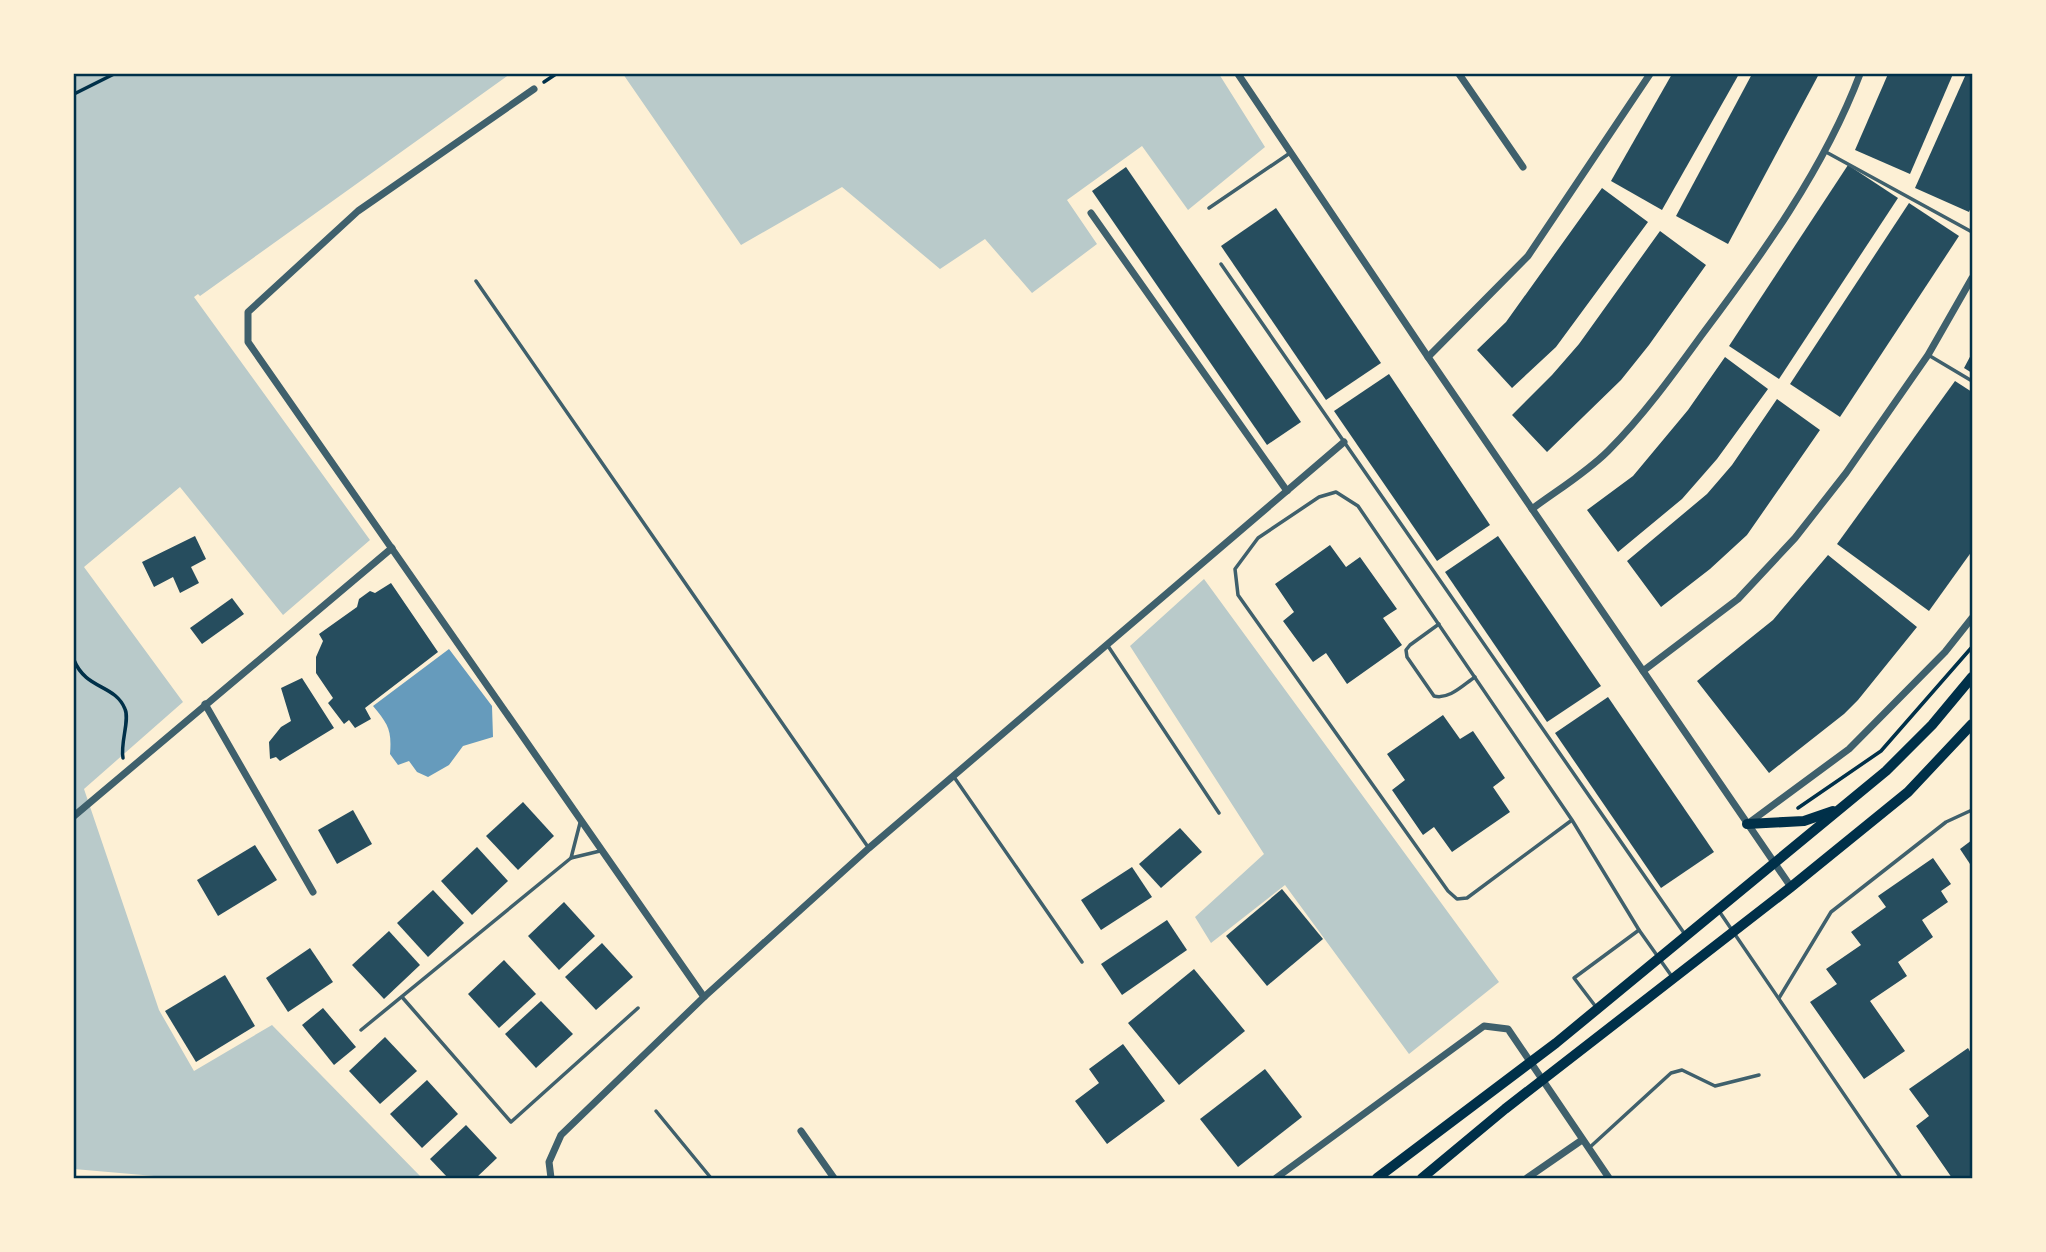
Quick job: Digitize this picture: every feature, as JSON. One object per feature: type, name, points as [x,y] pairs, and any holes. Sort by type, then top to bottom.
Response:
[{"type":"main road","points":[[1377,1178],[1556,1043],[1886,771],[1923,735],[1972,677]]},
{"type":"main road","points":[[1422,1178],[1505,1109],[1791,887],[1908,792],[1972,724]]},
{"type":"main road","points":[[1747,824],[1804,821],[1840,809]]},
{"type":"street","points":[[1238,74],[1791,887]]},
{"type":"street","points":[[1459,74],[1523,167]]},
{"type":"street","points":[[1428,357],[1528,256],[1650,74]]},
{"type":"street","points":[[1532,509],[1606,453],[1654,400],[1776,231],[1824,151],[1860,74]]},
{"type":"street","points":[[534,89],[358,211],[248,312],[248,342],[704,997]]},
{"type":"street","points":[[1091,213],[1287,491]]},
{"type":"street","points":[[1643,671],[1738,599],[1795,538],[1846,473],[1928,355],[1972,278]]},
{"type":"street","points":[[551,1178],[549,1162],[561,1135],[704,997],[869,848],[1344,442]]},
{"type":"street","points":[[74,816],[391,548]]},
{"type":"street","points":[[1747,824],[1849,749],[1945,652],[1972,618]]},
{"type":"street","points":[[205,704],[313,892]]},
{"type":"street","points":[[1276,1178],[1484,1026],[1508,1029],[1609,1178]]},
{"type":"street","points":[[801,1131],[834,1178]]},
{"type":"street","points":[[1527,1178],[1582,1140]]},
{"type":"street","points":[[1287,1171],[1293,1178]]},
{"type":"lane","points":[[1824,151],[1972,232]]},
{"type":"lane","points":[[1209,208],[1290,153]]},
{"type":"lane","points":[[1221,264],[1686,936]]},
{"type":"lane","points":[[476,281],[869,848]]},
{"type":"lane","points":[[1928,355],[1972,381]]},
{"type":"lane","points":[[1572,820],[1468,898],[1457,898],[1448,891],[1238,595],[1235,569],[1258,538],[1319,497],[1336,492],[1359,506],[1572,820],[1639,930],[1674,979]]},
{"type":"lane","points":[[1439,624],[1409,645],[1406,650],[1407,657],[1434,696],[1440,698],[1446,697],[1475,677]]},
{"type":"lane","points":[[1107,644],[1219,813]]},
{"type":"lane","points":[[954,778],[1082,962]]},
{"type":"lane","points":[[1779,998],[1831,912],[1946,822],[1972,810]]},
{"type":"lane","points":[[571,858],[581,820]]},
{"type":"lane","points":[[361,1030],[571,858],[602,851]]},
{"type":"lane","points":[[1718,909],[1901,1178]]},
{"type":"lane","points":[[1598,1009],[1574,978],[1639,930]]},
{"type":"lane","points":[[402,996],[511,1122],[638,1008]]},
{"type":"lane","points":[[1588,1149],[1671,1073],[1682,1070],[1716,1086],[1759,1075]]},
{"type":"lane","points":[[656,1111],[711,1178]]},
{"type":"path","points":[[74,94],[114,74]]},
{"type":"path","points":[[1789,813],[1881,751],[1972,647]]},
{"type":"path","points":[[74,660],[90,682],[117,695],[127,712],[120,746],[125,771]]},
{"type":"shaded area","points":[[74,74],[510,74],[200,296],[198,294],[194,297],[370,540],[283,615],[180,487],[84,567],[183,702],[84,789],[159,1010],[194,1071],[272,1025],[422,1178],[177,1178],[74,1169]]},
{"type":"shaded area","points":[[623,74],[1219,74],[1265,147],[1188,210],[1142,146],[1067,200],[1097,244],[1032,293],[985,239],[940,269],[842,187],[741,245]]},
{"type":"shaded area","points":[[1204,579],[1499,982],[1409,1054],[1285,885],[1211,943],[1195,917],[1264,854],[1130,646]]},
{"type":"water","points":[[449,649],[492,706],[493,737],[463,746],[449,765],[428,777],[417,772],[409,761],[398,765],[390,754],[388,728],[373,706]]},
{"type":"building","points":[[1672,74],[1739,74],[1662,210],[1611,181]]},
{"type":"building","points":[[1752,74],[1819,74],[1728,244],[1676,216]]},
{"type":"building","points":[[1888,74],[1953,74],[1910,174],[1855,150]]},
{"type":"building","points":[[1966,74],[1972,74],[1972,205],[1969,212],[1915,188]]},
{"type":"building","points":[[1848,165],[1898,198],[1779,379],[1729,346]]},
{"type":"building","points":[[1126,167],[1301,422],[1267,445],[1092,191]]},
{"type":"building","points":[[1602,188],[1648,222],[1556,347],[1512,388],[1477,350],[1506,322]]},
{"type":"building","points":[[1909,203],[1959,236],[1840,417],[1790,384]]},
{"type":"building","points":[[1276,208],[1381,363],[1326,400],[1221,246]]},
{"type":"building","points":[[1660,231],[1706,265],[1621,380],[1547,452],[1512,415],[1579,344]]},
{"type":"building","points":[[1972,353],[1972,373],[1964,368]]},
{"type":"building","points":[[1725,357],[1768,389],[1717,459],[1682,499],[1618,552],[1587,510],[1633,476],[1688,410]]},
{"type":"building","points":[[1389,374],[1490,525],[1437,561],[1334,411]]},
{"type":"building","points":[[1955,381],[1972,392],[1972,551],[1929,611],[1837,544]]},
{"type":"building","points":[[1777,399],[1820,430],[1747,535],[1710,569],[1661,607],[1627,561],[1707,494],[1732,465]]},
{"type":"building","points":[[195,536],[206,559],[191,567],[199,583],[180,593],[173,577],[154,587],[142,562]]},
{"type":"building","points":[[1498,536],[1601,686],[1547,722],[1445,572]]},
{"type":"building","points":[[1330,545],[1346,567],[1360,557],[1397,609],[1383,618],[1402,645],[1347,684],[1326,653],[1313,662],[1283,621],[1294,612],[1275,584]]},
{"type":"building","points":[[1828,555],[1917,627],[1844,714],[1769,773],[1697,681],[1773,620]]},
{"type":"building","points":[[391,583],[438,652],[365,708],[371,719],[355,728],[349,720],[344,724],[328,703],[333,698],[316,673],[316,657],[323,641],[319,634],[357,607],[359,599],[370,591],[375,593]]},
{"type":"building","points":[[232,598],[244,614],[202,644],[190,628]]},
{"type":"building","points":[[302,678],[334,728],[280,761],[276,757],[270,759],[269,742],[281,727],[291,721],[281,688]]},
{"type":"building","points":[[1608,697],[1714,852],[1661,888],[1555,733]]},
{"type":"building","points":[[1443,715],[1460,739],[1473,731],[1505,778],[1493,787],[1510,812],[1452,852],[1434,827],[1423,835],[1392,790],[1405,780],[1387,754]]},
{"type":"building","points":[[523,802],[554,836],[518,870],[486,836]]},
{"type":"building","points":[[353,810],[372,844],[337,864],[318,830]]},
{"type":"building","points":[[1180,828],[1202,852],[1161,888],[1139,864]]},
{"type":"building","points":[[1972,840],[1972,867],[1960,849]]},
{"type":"building","points":[[255,845],[277,880],[218,916],[197,880]]},
{"type":"building","points":[[477,847],[508,881],[472,915],[441,881]]},
{"type":"building","points":[[1933,858],[1951,884],[1941,891],[1948,902],[1922,920],[1933,937],[1898,962],[1907,976],[1870,1001],[1905,1051],[1864,1079],[1810,1002],[1837,984],[1826,969],[1861,945],[1851,932],[1886,907],[1878,896]]},
{"type":"building","points":[[1132,867],[1152,897],[1101,930],[1081,900]]},
{"type":"building","points":[[1282,889],[1323,939],[1267,986],[1226,936]]},
{"type":"building","points":[[433,890],[464,923],[428,957],[397,923]]},
{"type":"building","points":[[564,902],[595,936],[559,970],[528,936]]},
{"type":"building","points":[[1167,920],[1187,950],[1122,995],[1101,964]]},
{"type":"building","points":[[389,931],[420,965],[384,999],[352,965]]},
{"type":"building","points":[[602,943],[633,977],[596,1010],[565,977]]},
{"type":"building","points":[[310,948],[333,982],[288,1012],[266,978]]},
{"type":"building","points":[[504,960],[536,994],[499,1028],[468,994]]},
{"type":"building","points":[[1194,969],[1245,1031],[1179,1085],[1128,1023]]},
{"type":"building","points":[[225,975],[255,1026],[196,1062],[165,1011]]},
{"type":"building","points":[[541,1001],[573,1034],[536,1068],[505,1034]]},
{"type":"building","points":[[323,1008],[356,1047],[334,1065],[302,1025]]},
{"type":"building","points":[[385,1037],[417,1071],[380,1104],[349,1071]]},
{"type":"building","points":[[1123,1044],[1165,1101],[1107,1144],[1075,1101],[1099,1083],[1089,1069]]},
{"type":"building","points":[[1968,1048],[1972,1055],[1972,1178],[1952,1178],[1916,1126],[1929,1116],[1909,1089]]},
{"type":"building","points":[[1265,1069],[1302,1117],[1238,1167],[1200,1119]]},
{"type":"building","points":[[427,1080],[458,1114],[422,1148],[390,1114]]},
{"type":"building","points":[[466,1125],[497,1158],[476,1178],[448,1178],[430,1159]]}]
